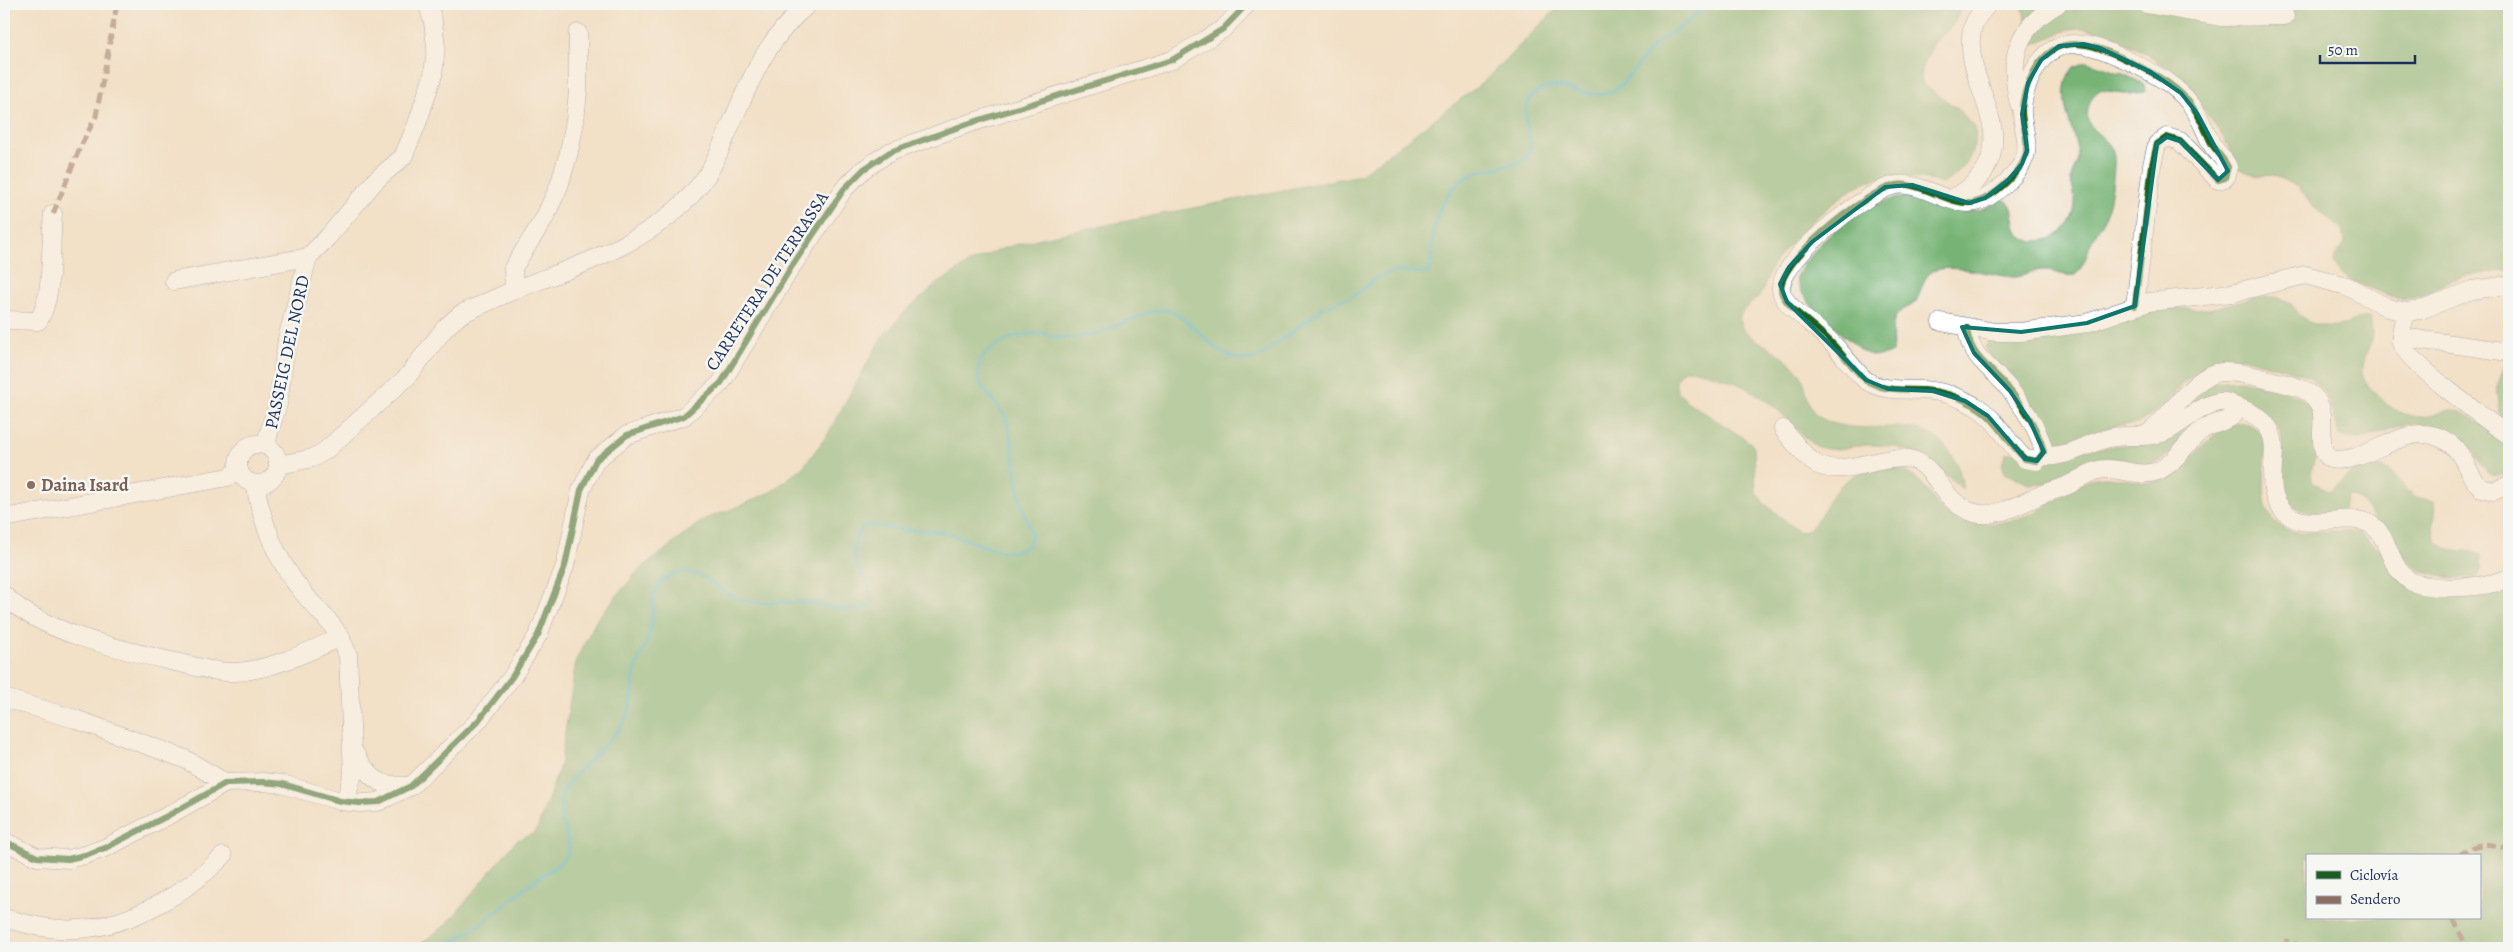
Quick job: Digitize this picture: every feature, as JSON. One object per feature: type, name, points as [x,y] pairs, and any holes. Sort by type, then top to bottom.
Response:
[{"type":"street","name":"PASSEIG DEL NORD","points":[[266,445],[278,404],[287,338],[308,256],[328,237],[376,180],[403,157],[433,75],[436,47],[433,22],[428,4]]},
{"type":"street","points":[[279,465],[313,458],[326,450],[407,377],[445,328],[461,314],[624,245],[649,231],[678,209],[706,177],[765,50],[789,20],[808,4]]},
{"type":"street","name":"CARRETERA DE TERRASSA","points":[[4,841],[37,857],[68,859],[85,856],[170,815],[226,784],[263,782],[282,784],[340,801],[360,803],[378,802],[411,786],[430,770],[478,721],[512,677],[538,635],[565,566],[581,490],[596,460],[627,435],[684,416],[721,382],[790,269],[844,189],[864,169],[890,152],[967,124],[1172,60],[1223,30],[1247,4]]},
{"type":"street","points":[[1951,198],[1969,189],[1976,182],[1988,166],[1994,149],[1993,126],[1978,82],[1972,39],[1974,23],[1988,4]]},
{"type":"street","points":[[2058,4],[2028,26],[2018,46],[2015,62],[2016,88],[2027,145],[2024,160],[2019,168],[2001,186],[1979,201],[1969,203],[1930,190],[1903,184],[1880,190],[1834,224],[1805,250],[1785,273],[1780,284],[1781,293],[1791,307],[1825,336],[1870,383],[1888,388],[1933,391],[1965,401],[1988,416],[2025,459],[2034,462],[2043,456],[2064,454],[2111,437],[2142,437],[2162,434],[2215,402],[2227,402],[2258,417],[2269,429],[2274,448],[2275,496],[2286,514],[2296,519],[2311,522],[2347,518],[2367,522],[2377,529],[2403,576],[2418,584],[2472,587],[2497,583],[2509,578]]},
{"type":"street","points":[[2146,4],[2220,17],[2285,16]]},
{"type":"street","points":[[514,290],[512,268],[545,216],[559,186],[569,152],[576,120],[578,33]]},
{"type":"street","points":[[2022,114],[2028,83],[2041,60],[2059,46],[2083,44],[2134,64],[2175,88],[2192,106],[2213,146],[2226,163],[2227,175],[2222,180],[2218,180],[2180,141],[2167,137],[2157,144],[2152,165],[2135,306]]},
{"type":"street","points":[[4,320],[38,321],[42,315],[50,275],[53,214]]},
{"type":"street","points":[[174,281],[308,256]]},
{"type":"street","points":[[1941,322],[1995,332],[2021,332],[2087,323],[2135,306],[2164,300],[2232,293],[2305,276],[2347,286],[2388,308],[2406,312],[2420,310],[2472,290],[2509,285]]},
{"type":"street","points":[[2406,312],[2401,337],[2402,345],[2418,362],[2457,396],[2509,434]]},
{"type":"street","points":[[1966,328],[1968,342],[1974,353],[2018,401],[2041,443],[2043,456]]},
{"type":"street","points":[[2401,337],[2509,352]]},
{"type":"street","points":[[2142,437],[2163,421],[2200,381],[2211,375],[2231,373],[2299,387],[2310,393],[2321,408],[2322,448],[2331,459],[2357,456],[2400,438],[2422,435],[2436,438],[2453,446],[2481,488],[2494,491],[2509,485]]},
{"type":"street","points":[[1783,429],[1809,458],[1824,468],[1843,468],[1891,458],[1913,460],[1928,469],[1944,492],[1954,502],[1973,512],[1988,514],[2067,486],[2098,470],[2112,468],[2144,473],[2156,472],[2172,462],[2204,428],[2233,416],[2233,406]]},
{"type":"street","points":[[259,444],[266,445],[275,453],[279,465],[274,478],[262,484],[255,484],[245,479],[238,470],[239,457],[247,447],[259,444]]},
{"type":"street","points":[[4,519],[228,478],[238,470]]},
{"type":"street","points":[[255,484],[261,517],[288,573],[302,592],[327,617],[341,637],[348,655],[352,749],[351,786],[347,795],[340,801]]},
{"type":"street","points":[[4,595],[22,611],[37,619],[94,641],[132,652],[224,672],[248,671],[304,654],[341,637]]},
{"type":"street","points":[[4,698],[75,719],[185,759],[226,784]]},
{"type":"street","points":[[352,749],[364,771],[377,782],[392,787],[411,786]]},
{"type":"street","points":[[4,918],[30,926],[57,929],[81,929],[102,925],[128,917],[186,889],[223,856]]},
{"type":"highlighted area","points":[[2083,44],[2100,48],[2149,71],[2181,93],[2197,113],[2228,171],[2218,180],[2180,141],[2167,137],[2157,144],[2135,306],[2087,323],[2021,332],[1962,327],[1974,353],[2010,391],[2030,421],[2044,452],[2037,461],[2025,459],[1988,416],[1965,401],[1933,391],[1888,389],[1866,380],[1787,302],[1780,284],[1789,267],[1812,242],[1885,187],[1912,185],[1969,203],[1985,198],[2008,180],[2022,164],[2027,150],[2022,114],[2028,83],[2041,60],[2059,46]]},
{"type":"green space","points":[[1561,4],[1964,4],[1953,25],[1934,43],[1923,64],[1921,78],[1923,85],[1956,107],[1975,127],[1976,136],[1968,160],[1957,174],[1943,183],[1905,177],[1886,177],[1867,182],[1843,196],[1829,206],[1791,243],[1771,268],[1761,293],[1743,310],[1739,320],[1746,333],[1782,356],[1795,367],[1803,379],[1812,409],[1821,418],[1837,425],[1908,428],[1925,432],[1940,441],[1953,457],[1961,476],[1962,489],[1927,460],[1903,449],[1874,445],[1831,449],[1816,446],[1806,439],[1771,404],[1749,389],[1724,378],[1687,369],[1677,378],[1677,391],[1688,402],[1750,442],[1754,448],[1756,492],[1764,503],[1798,531],[1805,532],[1811,528],[1841,485],[1860,473],[1871,470],[1893,468],[1903,471],[1913,476],[1922,484],[1946,513],[1967,522],[1990,524],[2012,520],[2033,513],[2095,478],[2112,477],[2138,482],[2163,480],[2174,474],[2210,438],[2236,423],[2250,425],[2263,435],[2265,449],[2264,495],[2267,509],[2273,520],[2284,528],[2302,532],[2339,531],[2360,534],[2438,595],[2461,597],[2497,592],[2509,588],[2509,948],[415,948],[447,924],[516,841],[536,832],[560,766],[576,660],[597,619],[637,572],[704,519],[738,507],[772,491],[803,467],[826,437],[882,337],[908,309],[937,284],[969,263],[1004,248],[1041,238],[1360,175],[1481,84]]},
{"type":"green space","points":[[2022,4],[2509,4],[2509,270],[2465,276],[2451,280],[2424,295],[2402,300],[2354,282],[2341,274],[2334,263],[2335,256],[2344,244],[2342,229],[2311,205],[2299,187],[2273,175],[2258,176],[2239,169],[2224,138],[2182,79],[2142,51],[2107,34],[2085,28],[2070,29],[2031,45]]},
{"type":"green space","points":[[2087,62],[2123,74],[2144,84],[2145,92],[2130,94],[2100,90],[2093,96],[2090,103],[2087,115],[2089,122],[2092,128],[2112,149],[2114,170],[2105,218],[2092,241],[2083,264],[2075,275],[2045,270],[2012,277],[1949,268],[1933,271],[1924,280],[1916,301],[1899,313],[1893,322],[1893,351],[1881,356],[1870,355],[1862,351],[1811,305],[1798,284],[1797,275],[1807,260],[1832,233],[1848,221],[1881,203],[1898,198],[1925,198],[1965,211],[1985,208],[2002,199],[2008,202],[2011,207],[2017,232],[2021,237],[2037,241],[2045,240],[2060,233],[2071,220],[2074,212],[2075,200],[2071,180],[2078,158],[2066,110],[2065,88],[2074,67]]},
{"type":"green space","points":[[2276,297],[2290,302],[2303,319],[2322,326],[2341,325],[2369,317],[2372,334],[2362,366],[2362,374],[2380,399],[2399,411],[2419,417],[2447,410],[2459,411],[2509,438],[2509,472],[2496,475],[2487,472],[2474,453],[2462,442],[2444,431],[2425,425],[2417,424],[2397,427],[2369,437],[2350,438],[2339,435],[2326,396],[2308,376],[2243,357],[2214,361],[2196,372],[2179,387],[2167,404],[2137,424],[2117,425],[2073,440],[2059,442],[2052,438],[2042,427],[2029,398],[2021,386],[1988,356],[1985,349],[1987,342],[1990,340],[2035,341],[2100,327],[2128,313],[2172,308],[2209,309],[2252,298]]},
{"type":"green space","points":[[2506,361],[2509,361],[2509,428],[2501,422],[2497,387]]},
{"type":"green space","points":[[2242,380],[2289,393],[2301,398],[2309,406],[2315,417],[2317,433],[2316,454],[2311,473],[2314,484],[2329,491],[2342,482],[2358,466],[2370,462],[2388,470],[2415,497],[2434,501],[2434,533],[2441,545],[2453,550],[2481,555],[2480,570],[2477,577],[2437,576],[2417,569],[2403,555],[2394,536],[2380,526],[2367,507],[2354,497],[2348,496],[2341,514],[2311,513],[2293,506],[2288,499],[2285,489],[2281,435],[2272,421],[2253,406],[2190,408],[2185,405],[2210,385],[2223,381]]},
{"type":"green space","points":[[2213,411],[2216,413],[2214,416],[2162,460],[2149,465],[2071,474],[2047,483],[2029,484],[2005,473],[2002,464],[2006,453],[2091,449],[2128,444],[2145,446],[2174,437]]},
{"type":"waterway","points":[[444,948],[472,930],[565,859],[569,848],[561,816],[560,806],[562,797],[567,786],[612,738],[626,716],[632,700],[635,669],[651,629],[654,599],[658,586],[664,579],[677,573],[694,573],[745,601],[809,603],[855,610],[873,603],[872,595],[854,555],[857,536],[864,527],[874,525],[897,529],[945,532],[1008,552],[1024,548],[1031,540],[1031,536],[1019,494],[1010,432],[1003,413],[983,388],[978,377],[980,362],[992,348],[1010,339],[1029,334],[1041,333],[1064,338],[1094,334],[1142,315],[1166,310],[1178,315],[1221,352],[1233,358],[1246,360],[1261,356],[1324,307],[1357,294],[1375,279],[1388,273],[1400,271],[1426,273],[1431,266],[1432,243],[1437,218],[1446,197],[1462,180],[1473,174],[1517,163],[1525,158],[1529,152],[1530,144],[1526,109],[1529,100],[1537,92],[1554,87],[1592,94],[1602,94],[1615,90],[1657,43],[1685,24],[1708,4]]},
{"type":"marked path","points":[[53,214],[79,150],[96,116],[117,4]]},
{"type":"marked path","points":[[2461,854],[2470,848],[2482,845],[2502,847],[2509,850]]},
{"type":"marked path","points":[[2454,920],[2467,948]]},
{"type":"marked path","points":[[2283,948],[2287,941],[2306,948]]},
{"type":"cycle path","points":[[4,841],[37,857],[68,859],[85,855],[105,848],[226,783],[263,782],[282,784],[340,801],[360,803],[378,802],[411,786],[478,721],[512,677],[538,635],[565,566],[581,490],[596,460],[627,435],[684,416],[721,383],[790,269],[844,189],[864,169],[890,152],[967,124],[1172,60],[1223,29],[1247,4]]},
{"type":"cycle path","points":[[1967,328],[1975,353],[2011,391],[2023,407],[2038,434],[2044,452],[2037,461],[2025,459],[1990,417],[1963,400],[1944,393],[1886,388],[1867,381],[1830,341],[1787,302],[1782,294],[1782,281],[1791,266],[1806,248],[1825,230],[1845,213],[1883,189],[1896,185],[1906,185],[1957,202],[1967,203],[1976,202],[1998,190],[2012,177],[2025,157],[2026,139],[2022,108],[2034,71],[2043,58],[2053,50],[2064,45],[2076,44],[2101,49],[2127,60],[2166,81],[2190,103],[2211,143],[2228,167],[2225,178],[2218,180],[2180,141],[2167,137],[2157,144],[2152,165],[2135,306]]},
{"type":"place","name":"Daina Isard","points":[[31,485]]}]
